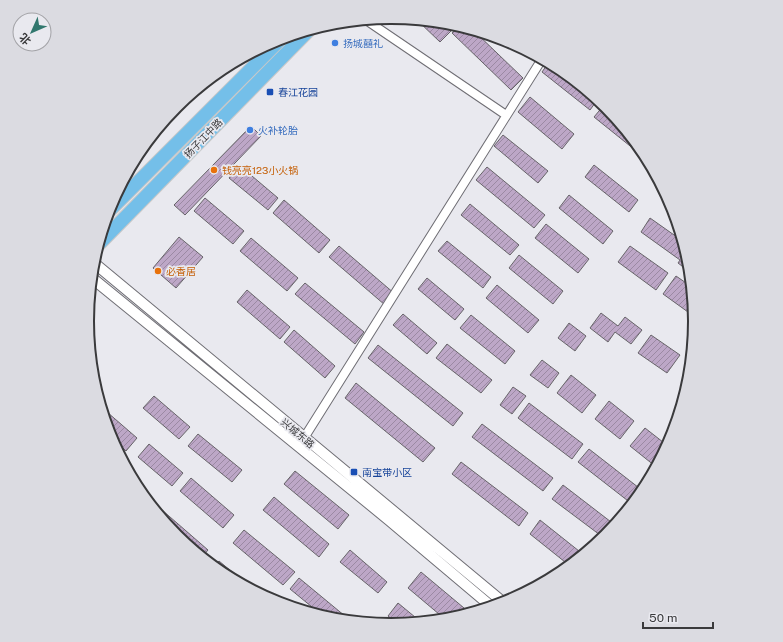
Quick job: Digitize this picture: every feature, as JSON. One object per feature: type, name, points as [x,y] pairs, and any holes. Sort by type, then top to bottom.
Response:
[{"type":"main road","name":"扬子江中路","points":[[107,235],[301,39]]},
{"type":"main road","name":"扬子江中路","points":[[121,199],[269,51]]},
{"type":"street","points":[[373,25],[506,115]]},
{"type":"street","points":[[304,438],[539,63]]},
{"type":"street","name":"兴城东路","points":[[99,267],[498,598]]},
{"type":"street","name":"兴城东路","points":[[97,282],[347,486],[486,602]]},
{"type":"building","points":[[424,26],[451,31],[440,42]]},
{"type":"building","points":[[454,31],[482,38],[523,78],[511,90],[452,33]]},
{"type":"building","points":[[545,67],[557,74],[594,104],[590,110],[542,72]]},
{"type":"building","points":[[530,97],[574,134],[562,149],[518,112]]},
{"type":"building","points":[[600,109],[615,125],[632,148],[594,117]]},
{"type":"building","points":[[251,126],[261,136],[185,215],[174,205]]},
{"type":"building","points":[[503,135],[548,171],[538,183],[494,146]]},
{"type":"building","points":[[239,165],[278,198],[268,210],[229,178]]},
{"type":"building","points":[[594,165],[638,200],[629,212],[585,177]]},
{"type":"building","points":[[487,167],[545,215],[534,228],[476,180]]},
{"type":"building","points":[[569,195],[613,231],[603,244],[559,208]]},
{"type":"building","points":[[205,198],[244,231],[233,244],[194,211]]},
{"type":"building","points":[[284,200],[330,240],[319,253],[273,213]]},
{"type":"building","points":[[470,204],[519,245],[510,255],[461,215]]},
{"type":"building","points":[[650,218],[676,236],[684,267],[678,263],[680,260],[641,232]]},
{"type":"building","points":[[546,224],[589,259],[578,273],[535,238]]},
{"type":"building","points":[[179,237],[203,257],[176,288],[153,268]]},
{"type":"building","points":[[251,238],[298,278],[287,291],[240,251]]},
{"type":"building","points":[[447,241],[491,277],[483,288],[438,251]]},
{"type":"building","points":[[339,246],[395,294],[385,305],[329,257]]},
{"type":"building","points":[[630,246],[668,273],[656,290],[618,262]]},
{"type":"building","points":[[519,255],[563,291],[553,304],[509,268]]},
{"type":"building","points":[[676,276],[686,283],[688,312],[663,294]]},
{"type":"building","points":[[427,278],[464,309],[455,320],[418,289]]},
{"type":"building","points":[[305,283],[364,332],[355,344],[295,294]]},
{"type":"building","points":[[497,285],[539,320],[528,333],[486,298]]},
{"type":"building","points":[[247,290],[290,327],[280,339],[237,302]]},
{"type":"building","points":[[601,313],[618,326],[625,317],[642,330],[631,344],[615,332],[608,342],[590,328]]},
{"type":"building","points":[[403,314],[437,343],[427,354],[393,325]]},
{"type":"building","points":[[471,315],[515,351],[505,364],[460,328]]},
{"type":"building","points":[[569,323],[586,336],[575,351],[558,338]]},
{"type":"building","points":[[294,330],[335,366],[325,378],[284,342]]},
{"type":"building","points":[[651,335],[680,355],[667,373],[638,353]]},
{"type":"building","points":[[447,344],[492,380],[481,393],[436,358]]},
{"type":"building","points":[[378,345],[463,413],[453,426],[368,358]]},
{"type":"building","points":[[542,360],[559,373],[548,388],[530,375]]},
{"type":"building","points":[[571,375],[596,395],[582,413],[557,393]]},
{"type":"building","points":[[356,383],[435,448],[423,462],[345,398]]},
{"type":"building","points":[[513,387],[526,396],[512,414],[500,405]]},
{"type":"building","points":[[154,396],[190,427],[179,439],[143,408]]},
{"type":"building","points":[[609,401],[634,421],[620,439],[595,419]]},
{"type":"building","points":[[529,403],[583,444],[572,459],[518,418]]},
{"type":"building","points":[[109,414],[137,438],[126,451],[117,435]]},
{"type":"building","points":[[482,424],[553,478],[543,491],[472,437]]},
{"type":"building","points":[[645,428],[663,442],[652,464],[630,446]]},
{"type":"building","points":[[198,434],[242,470],[232,482],[188,446]]},
{"type":"building","points":[[149,444],[183,473],[172,486],[138,457]]},
{"type":"building","points":[[589,449],[638,487],[628,501],[578,462]]},
{"type":"building","points":[[461,462],[528,513],[519,526],[452,474]]},
{"type":"building","points":[[295,471],[349,515],[338,529],[284,484]]},
{"type":"building","points":[[191,478],[234,515],[223,528],[180,491]]},
{"type":"building","points":[[563,485],[611,522],[599,534],[552,499]]},
{"type":"building","points":[[274,497],[329,544],[319,557],[263,510]]},
{"type":"building","points":[[163,511],[208,550],[206,553],[181,531]]},
{"type":"building","points":[[540,520],[579,551],[565,562],[530,534]]},
{"type":"building","points":[[244,530],[295,572],[283,585],[233,543]]},
{"type":"building","points":[[350,550],[387,582],[378,593],[340,562]]},
{"type":"building","points":[[219,561],[231,571],[226,568],[218,562]]},
{"type":"building","points":[[421,572],[465,609],[438,614],[408,588]]},
{"type":"building","points":[[299,578],[342,613],[312,607],[290,589]]},
{"type":"building","points":[[398,603],[415,617],[392,618],[388,616]]},
{"type":"place","name":"扬城囍礼","points":[[335,43]]},
{"type":"place","name":"春江花园","points":[[270,92]]},
{"type":"place","name":"火补轮胎","points":[[250,130]]},
{"type":"place","name":"钱亮亮123小火锅","points":[[214,170]]},
{"type":"place","name":"必香居","points":[[158,271]]},
{"type":"place","name":"南宝带小区","points":[[354,472]]}]
